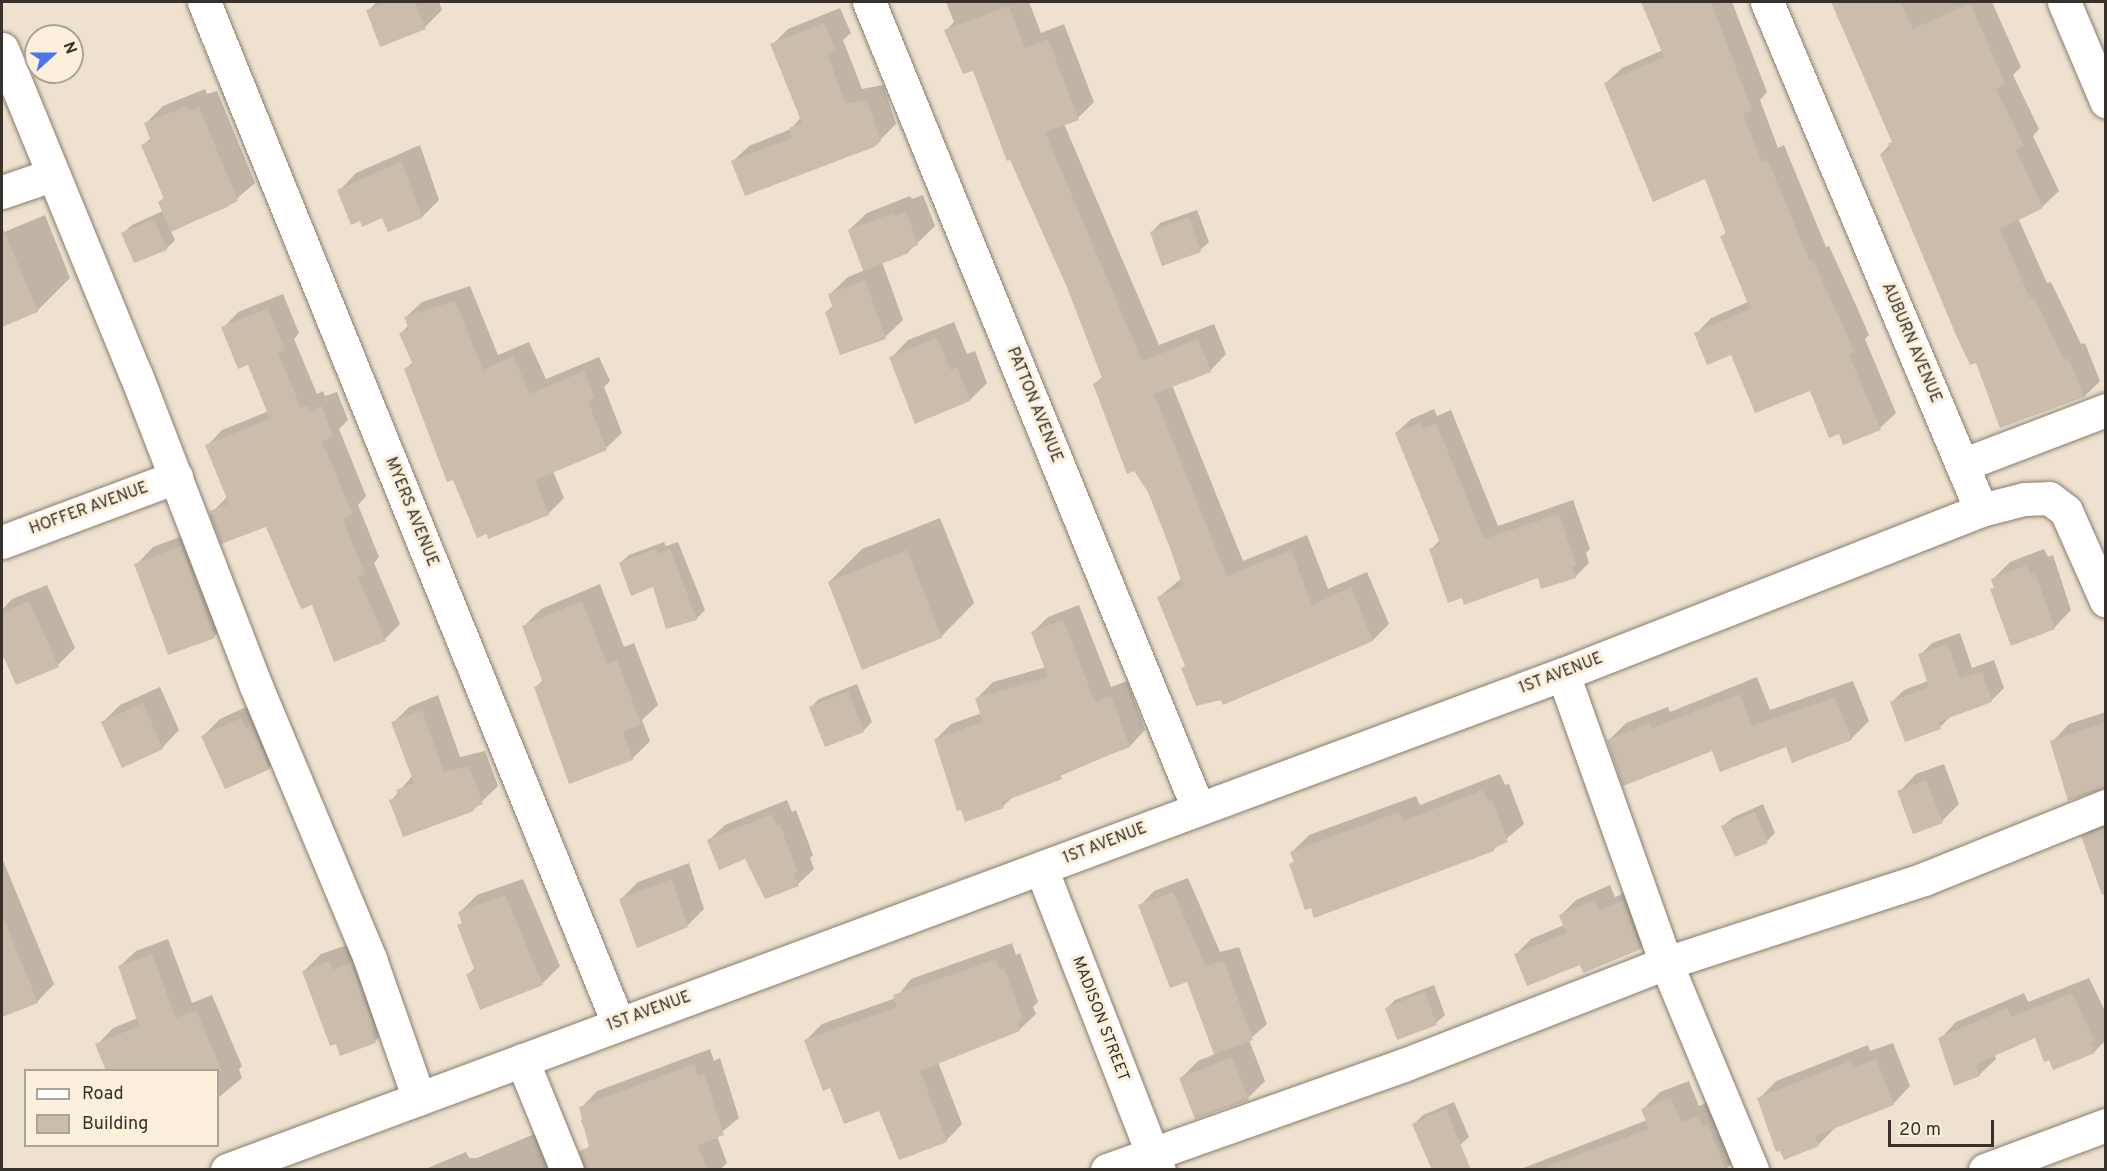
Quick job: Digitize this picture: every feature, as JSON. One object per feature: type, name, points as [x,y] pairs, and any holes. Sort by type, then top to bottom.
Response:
[{"type":"street","name":"MYERS AVENUE","points":[[204,2],[618,1023]]},
{"type":"street","name":"PATTON AVENUE","points":[[869,2],[1198,808]]},
{"type":"street","name":"AUBURN AVENUE","points":[[1767,2],[1981,510]]},
{"type":"street","points":[[2064,2],[2106,101]]},
{"type":"street","points":[[2,49],[176,477],[256,686],[370,959],[419,1099]]},
{"type":"street","points":[[2,192],[52,175]]},
{"type":"street","points":[[1962,465],[2106,410]]},
{"type":"street","name":"HOFFER AVENUE","points":[[2,542],[176,477]]},
{"type":"street","points":[[1981,510],[2024,499],[2049,498],[2066,512],[2106,601]]},
{"type":"street","name":"1ST AVENUE","points":[[227,1170],[1563,674],[1981,510]]},
{"type":"street","points":[[1563,674],[1666,963],[1752,1170]]},
{"type":"street","points":[[1107,1170],[1155,1161],[1666,963],[1924,879],[2106,806]]},
{"type":"street","name":"MADISON STREET","points":[[1041,868],[1155,1161]]},
{"type":"street","points":[[522,1060],[567,1170]]},
{"type":"street","points":[[1985,1170],[2106,1125]]},
{"type":"building","points":[[389,2],[415,2],[426,29],[380,47],[366,10]]},
{"type":"building","points":[[1641,2],[1711,2],[1752,110],[1743,114],[1762,162],[1768,160],[1810,262],[1813,261],[1841,321],[1854,352],[1849,355],[1881,430],[1843,445],[1839,434],[1829,438],[1810,391],[1755,413],[1731,355],[1707,365],[1694,333],[1750,309],[1720,236],[1726,234],[1705,179],[1653,202],[1604,83],[1664,57]]},
{"type":"building","points":[[1831,2],[1900,2],[1913,29],[1970,3],[2006,85],[1996,89],[2024,146],[2016,150],[2043,208],[2000,229],[2030,298],[2034,297],[2064,360],[2069,358],[2084,397],[2000,428],[1976,363],[1970,365],[1956,335],[1880,154],[1891,149],[1888,144],[1892,142]]},
{"type":"building","points":[[1009,6],[1025,48],[1048,39],[1079,120],[1045,132],[1142,361],[1198,339],[1211,372],[1154,394],[1227,576],[1291,550],[1312,605],[1351,587],[1373,641],[1223,705],[1221,700],[1196,706],[1181,668],[1185,666],[1157,597],[1183,586],[1170,548],[1148,492],[1134,471],[1127,474],[1093,384],[1102,378],[1066,285],[1010,160],[1007,161],[973,71],[963,74],[944,30]]},
{"type":"building","points":[[824,23],[836,50],[827,54],[846,104],[867,100],[881,141],[874,147],[745,196],[731,161],[792,138],[789,128],[802,123],[770,44]]},
{"type":"building","points":[[187,106],[189,111],[199,107],[238,201],[171,232],[158,202],[164,199],[141,145],[151,141],[144,123]]},
{"type":"building","points":[[402,161],[422,218],[388,232],[382,218],[362,227],[360,221],[351,225],[337,190]]},
{"type":"building","points":[[906,212],[918,245],[907,249],[909,253],[863,271],[848,230],[893,213],[894,216]]},
{"type":"building","points":[[1189,217],[1201,252],[1162,266],[1150,232]]},
{"type":"building","points":[[154,219],[167,250],[134,263],[121,233]]},
{"type":"building","points":[[2,226],[38,312],[2,327]]},
{"type":"building","points":[[865,280],[886,339],[840,355],[825,312],[833,309],[828,294]]},
{"type":"building","points":[[455,301],[483,370],[513,356],[530,394],[584,371],[595,398],[588,401],[607,450],[535,480],[549,515],[488,539],[487,534],[477,538],[453,480],[447,482],[404,369],[413,365],[399,333],[409,329],[404,317]]},
{"type":"building","points":[[268,308],[285,350],[278,353],[301,408],[308,406],[310,411],[322,406],[333,437],[322,441],[352,513],[343,520],[365,574],[358,577],[386,641],[334,662],[312,605],[301,609],[266,527],[221,544],[210,516],[210,511],[229,504],[205,445],[270,419],[248,365],[238,369],[221,327]]},
{"type":"building","points":[[937,338],[950,370],[957,367],[970,401],[915,424],[889,357]]},
{"type":"building","points":[[1420,423],[1423,429],[1436,423],[1484,539],[1559,514],[1576,565],[1572,566],[1576,578],[1541,589],[1538,578],[1464,605],[1462,598],[1448,603],[1429,549],[1441,545],[1395,433]]},
{"type":"building","points":[[181,546],[215,638],[168,655],[134,564]]},
{"type":"building","points":[[656,549],[658,554],[670,549],[697,620],[666,629],[653,587],[631,596],[619,563]]},
{"type":"building","points":[[907,550],[942,638],[862,670],[828,582]]},
{"type":"building","points":[[2027,565],[2030,574],[2035,572],[2055,629],[2011,646],[1990,589],[1994,588],[1991,579]]},
{"type":"building","points":[[29,601],[59,667],[16,685],[2,653],[2,613]]},
{"type":"building","points":[[582,601],[607,664],[617,660],[641,724],[623,732],[633,760],[569,784],[534,687],[543,683],[522,626]]},
{"type":"building","points":[[1063,620],[1095,702],[1111,696],[1130,747],[1060,774],[1062,779],[1002,802],[1004,808],[965,822],[961,810],[957,811],[934,739],[983,722],[975,698],[1048,677],[1031,632]]},
{"type":"building","points":[[1948,644],[1960,679],[1982,672],[1992,702],[1938,722],[1941,729],[1905,742],[1890,702],[1929,687],[1918,654]]},
{"type":"building","points":[[848,691],[864,732],[825,747],[809,707]]},
{"type":"building","points":[[1740,694],[1752,726],[1835,697],[1852,740],[1792,763],[1786,747],[1720,772],[1712,751],[1623,786],[1607,740],[1650,723],[1652,728]]},
{"type":"building","points":[[143,703],[163,749],[122,768],[101,722]]},
{"type":"building","points":[[422,710],[444,772],[469,766],[483,804],[472,808],[474,811],[403,837],[389,800],[399,797],[396,790],[414,783],[391,722]]},
{"type":"building","points":[[241,718],[246,729],[251,726],[270,769],[225,789],[201,736]]},
{"type":"building","points":[[2106,722],[2106,788],[2068,801],[2050,741]]},
{"type":"building","points":[[1926,780],[1943,823],[1913,834],[1897,791]]},
{"type":"building","points":[[1483,790],[1488,801],[1492,800],[1508,842],[1493,848],[1494,851],[1314,918],[1311,908],[1305,910],[1289,864],[1294,862],[1290,852],[1399,812],[1403,821]]},
{"type":"building","points":[[1755,812],[1768,843],[1735,857],[1721,826]]},
{"type":"building","points":[[772,814],[776,826],[780,825],[798,872],[794,873],[799,886],[765,899],[745,859],[719,870],[707,840]]},
{"type":"building","points":[[2106,826],[2106,894],[2102,895],[2081,836]]},
{"type":"building","points":[[672,879],[688,927],[637,948],[619,899]]},
{"type":"building","points":[[1173,892],[1206,966],[1224,961],[1253,1040],[1214,1054],[1187,982],[1170,988],[1138,905]]},
{"type":"building","points":[[505,895],[543,985],[480,1010],[466,974],[475,971],[457,925],[462,923],[458,912]]},
{"type":"building","points":[[1595,900],[1599,911],[1622,901],[1641,949],[1583,973],[1580,965],[1527,986],[1514,954],[1566,933],[1559,915]]},
{"type":"building","points":[[2,914],[38,1003],[2,1017]]},
{"type":"building","points":[[152,954],[176,1018],[196,1010],[222,1071],[219,1069],[105,1069],[95,1044],[139,1026],[118,966]]},
{"type":"building","points":[[996,959],[1000,970],[1004,968],[1023,1019],[1017,1022],[1020,1031],[920,1071],[947,1142],[899,1160],[879,1111],[844,1124],[830,1088],[823,1091],[804,1040],[897,1007],[893,995]]},
{"type":"building","points":[[330,961],[333,970],[351,963],[375,1029],[371,1030],[376,1043],[340,1056],[336,1044],[330,1046],[302,971]]},
{"type":"building","points":[[1425,992],[1437,1025],[1397,1040],[1385,1008]]},
{"type":"building","points":[[2072,993],[2095,1042],[2091,1043],[2095,1053],[2053,1070],[2049,1060],[2044,1062],[2035,1038],[1976,1064],[1980,1076],[1954,1086],[1938,1038],[2007,1008],[2011,1017]]},
{"type":"building","points":[[1232,1057],[1249,1100],[1195,1119],[1179,1078]]},
{"type":"building","points":[[1876,1059],[1894,1105],[1815,1136],[1819,1146],[1784,1160],[1780,1151],[1776,1152],[1757,1098],[1850,1061],[1853,1068]]},
{"type":"building","points":[[694,1064],[698,1076],[704,1073],[724,1135],[698,1145],[708,1170],[585,1170],[579,1151],[589,1147],[579,1107]]},
{"type":"building","points":[[1671,1097],[1681,1122],[1698,1116],[1703,1127],[1708,1125],[1726,1170],[1547,1170],[1547,1166],[1649,1129],[1641,1109]]},
{"type":"building","points":[[1446,1109],[1471,1170],[1432,1170],[1412,1124]]}]
